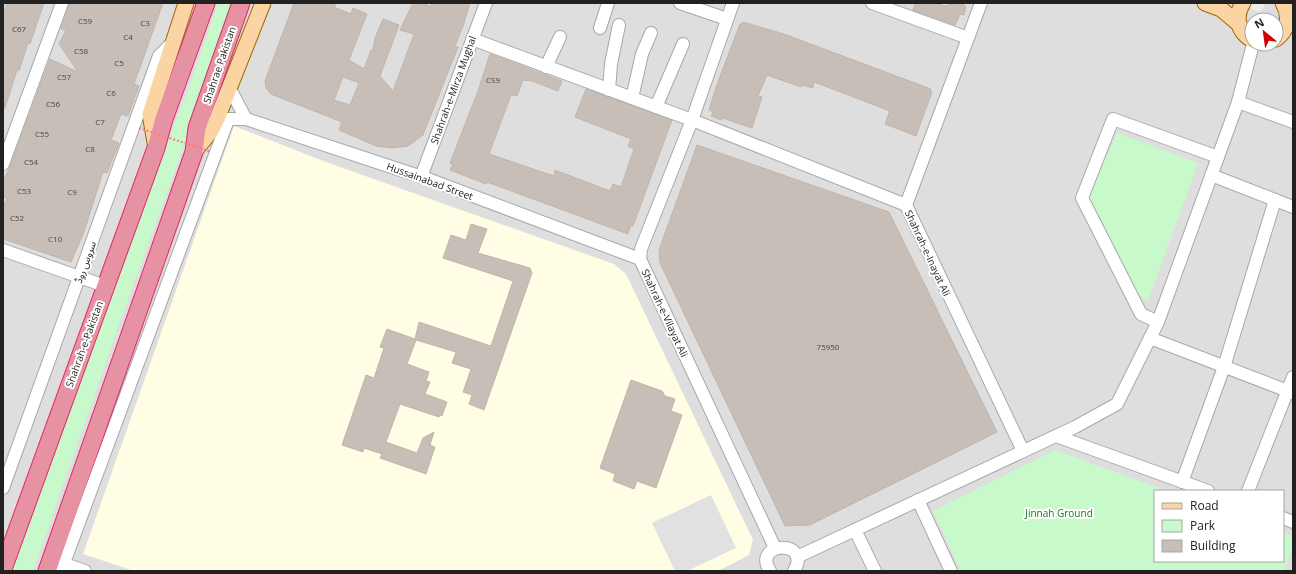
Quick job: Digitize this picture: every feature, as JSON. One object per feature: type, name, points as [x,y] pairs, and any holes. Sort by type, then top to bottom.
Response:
[{"type":"highway","name":"Shahrah-e-Pakistan","points":[[3,569],[156,148],[164,119],[206,3]]},
{"type":"highway","name":"Shahrae Pakistan","points":[[202,152],[197,128],[241,3]]},
{"type":"highway","points":[[56,566],[202,152]]},
{"type":"main road","points":[[156,148],[150,114],[186,3]]},
{"type":"main road","points":[[202,152],[211,131],[223,120],[229,87],[263,3]]},
{"type":"main road","points":[[1205,3],[1221,9],[1238,24],[1244,33]]},
{"type":"main road","points":[[1238,24],[1238,16],[1243,3]]},
{"type":"main road","points":[[1284,29],[1287,25],[1288,8]]},
{"type":"street","points":[[3,164],[62,3]]},
{"type":"street","name":"Shahrah-e-Mirza Mughal","points":[[421,177],[486,3]]},
{"type":"street","points":[[600,28],[608,3]]},
{"type":"street","points":[[680,3],[727,19]]},
{"type":"street","name":"Shahrah-e-Vilayat Ali","points":[[733,3],[692,120],[644,242],[640,259],[775,548]]},
{"type":"street","points":[[872,3],[968,38]]},
{"type":"street","name":"Shahrah-e-Inayat Ali","points":[[980,3],[906,205],[1023,451]]},
{"type":"street","points":[[609,90],[611,64],[619,25]]},
{"type":"street","points":[[632,98],[642,54],[651,33]]},
{"type":"street","points":[[546,67],[560,37]]},
{"type":"street","points":[[472,39],[692,120],[906,205]]},
{"type":"street","name":"سروس روڈ","points":[[3,488],[159,56],[174,40]]},
{"type":"street","points":[[656,107],[683,44]]},
{"type":"street","points":[[797,557],[1056,436],[1117,404],[1158,322],[1238,102],[1251,52]]},
{"type":"street","points":[[229,87],[246,119]]},
{"type":"street","points":[[1238,102],[1293,122]]},
{"type":"street","name":"Hussainabad Street","points":[[223,120],[246,119],[421,177],[640,259]]},
{"type":"street","points":[[1158,322],[1140,314],[1082,198],[1113,119],[1218,158]]},
{"type":"street","points":[[85,571],[56,566],[223,120]]},
{"type":"street","points":[[1211,175],[1293,207]]},
{"type":"street","points":[[1182,482],[1224,367],[1275,200]]},
{"type":"street","points":[[3,250],[105,286]]},
{"type":"street","points":[[1150,338],[1290,392]]},
{"type":"street","points":[[1248,490],[1290,392],[1293,377]]},
{"type":"street","points":[[1056,436],[1205,490]]},
{"type":"street","points":[[918,500],[951,571]]},
{"type":"street","points":[[855,530],[875,571]]},
{"type":"street","points":[[767,570],[769,554],[775,548],[780,546],[790,549],[797,557],[794,571]]},
{"type":"path","points":[[139,128],[202,152]]},
{"type":"shaded area","points":[[3,3],[1236,3],[1261,12],[1265,3],[1293,3],[1293,571],[3,571]]},
{"type":"shaded area","points":[[234,126],[323,161],[614,264],[626,274],[753,540],[749,555],[718,571],[134,571],[83,554]]},
{"type":"shaded area","points":[[711,495],[736,548],[687,571],[675,571],[652,523]]},
{"type":"green space","points":[[218,3],[233,3],[193,122],[128,299],[33,571],[10,571],[160,159],[188,91]]},
{"type":"green space","points":[[1117,133],[1198,163],[1148,301],[1138,294],[1089,197]]},
{"type":"green space","name":"Jinnah Ground","points":[[1055,450],[1164,490],[1154,490],[1154,562],[1284,562],[1284,533],[1293,536],[1293,546],[1284,571],[961,571],[933,511]]},
{"type":"building","points":[[7,3],[44,3],[30,44],[28,43],[19,71],[17,70],[5,108],[3,108],[3,12],[4,13]]},
{"type":"building","points":[[70,3],[163,3],[134,84],[139,86],[128,116],[121,114],[111,140],[119,143],[107,173],[103,172],[84,232],[71,262],[3,239],[3,208],[7,198],[3,197],[3,181],[10,167],[50,59],[78,72],[59,44],[66,30],[61,29]]},
{"type":"building","points":[[294,3],[336,3],[334,7],[351,14],[353,8],[367,14],[349,60],[364,69],[371,50],[373,50],[375,38],[383,19],[399,25],[380,76],[393,91],[414,34],[400,30],[413,3],[423,3],[431,7],[432,3],[470,3],[455,46],[458,47],[423,135],[408,146],[392,148],[376,146],[339,130],[342,122],[271,94],[266,88],[265,81]],"holes":[[[343,77],[359,83],[350,105],[334,100]]]},
{"type":"building","points":[[915,3],[935,3],[948,6],[949,3],[964,3],[963,5],[966,6],[964,15],[960,14],[955,25],[913,10]]},
{"type":"building","points":[[743,22],[784,34],[931,89],[930,91],[932,92],[916,136],[885,124],[890,111],[814,82],[813,88],[802,85],[801,87],[767,75],[758,96],[762,97],[752,128],[711,116],[713,112],[709,110],[716,87],[740,24]]},
{"type":"building","points":[[490,54],[562,81],[558,91],[532,81],[523,80],[517,96],[511,95],[489,154],[554,176],[555,170],[610,191],[613,184],[621,187],[634,149],[628,146],[631,139],[575,117],[586,89],[672,120],[633,226],[631,225],[628,234],[487,182],[486,184],[450,170],[453,164],[450,163],[478,91]]},
{"type":"building","points":[[697,145],[889,212],[997,432],[810,525],[785,526],[660,263],[659,250]]},
{"type":"building","points":[[471,224],[487,229],[478,253],[530,268],[532,273],[484,410],[469,404],[472,395],[463,392],[471,369],[452,363],[456,352],[416,340],[407,364],[429,372],[426,381],[430,382],[425,394],[447,402],[442,416],[440,415],[439,417],[400,404],[386,442],[417,453],[423,438],[434,432],[430,445],[435,447],[426,474],[380,458],[382,454],[364,448],[363,452],[342,445],[366,375],[374,378],[384,348],[380,347],[387,329],[415,339],[419,322],[491,346],[513,281],[443,258],[451,235],[466,240]]},
{"type":"building","points":[[631,380],[662,391],[665,396],[675,399],[671,411],[682,415],[656,488],[637,481],[634,489],[613,481],[615,474],[600,468]]}]
